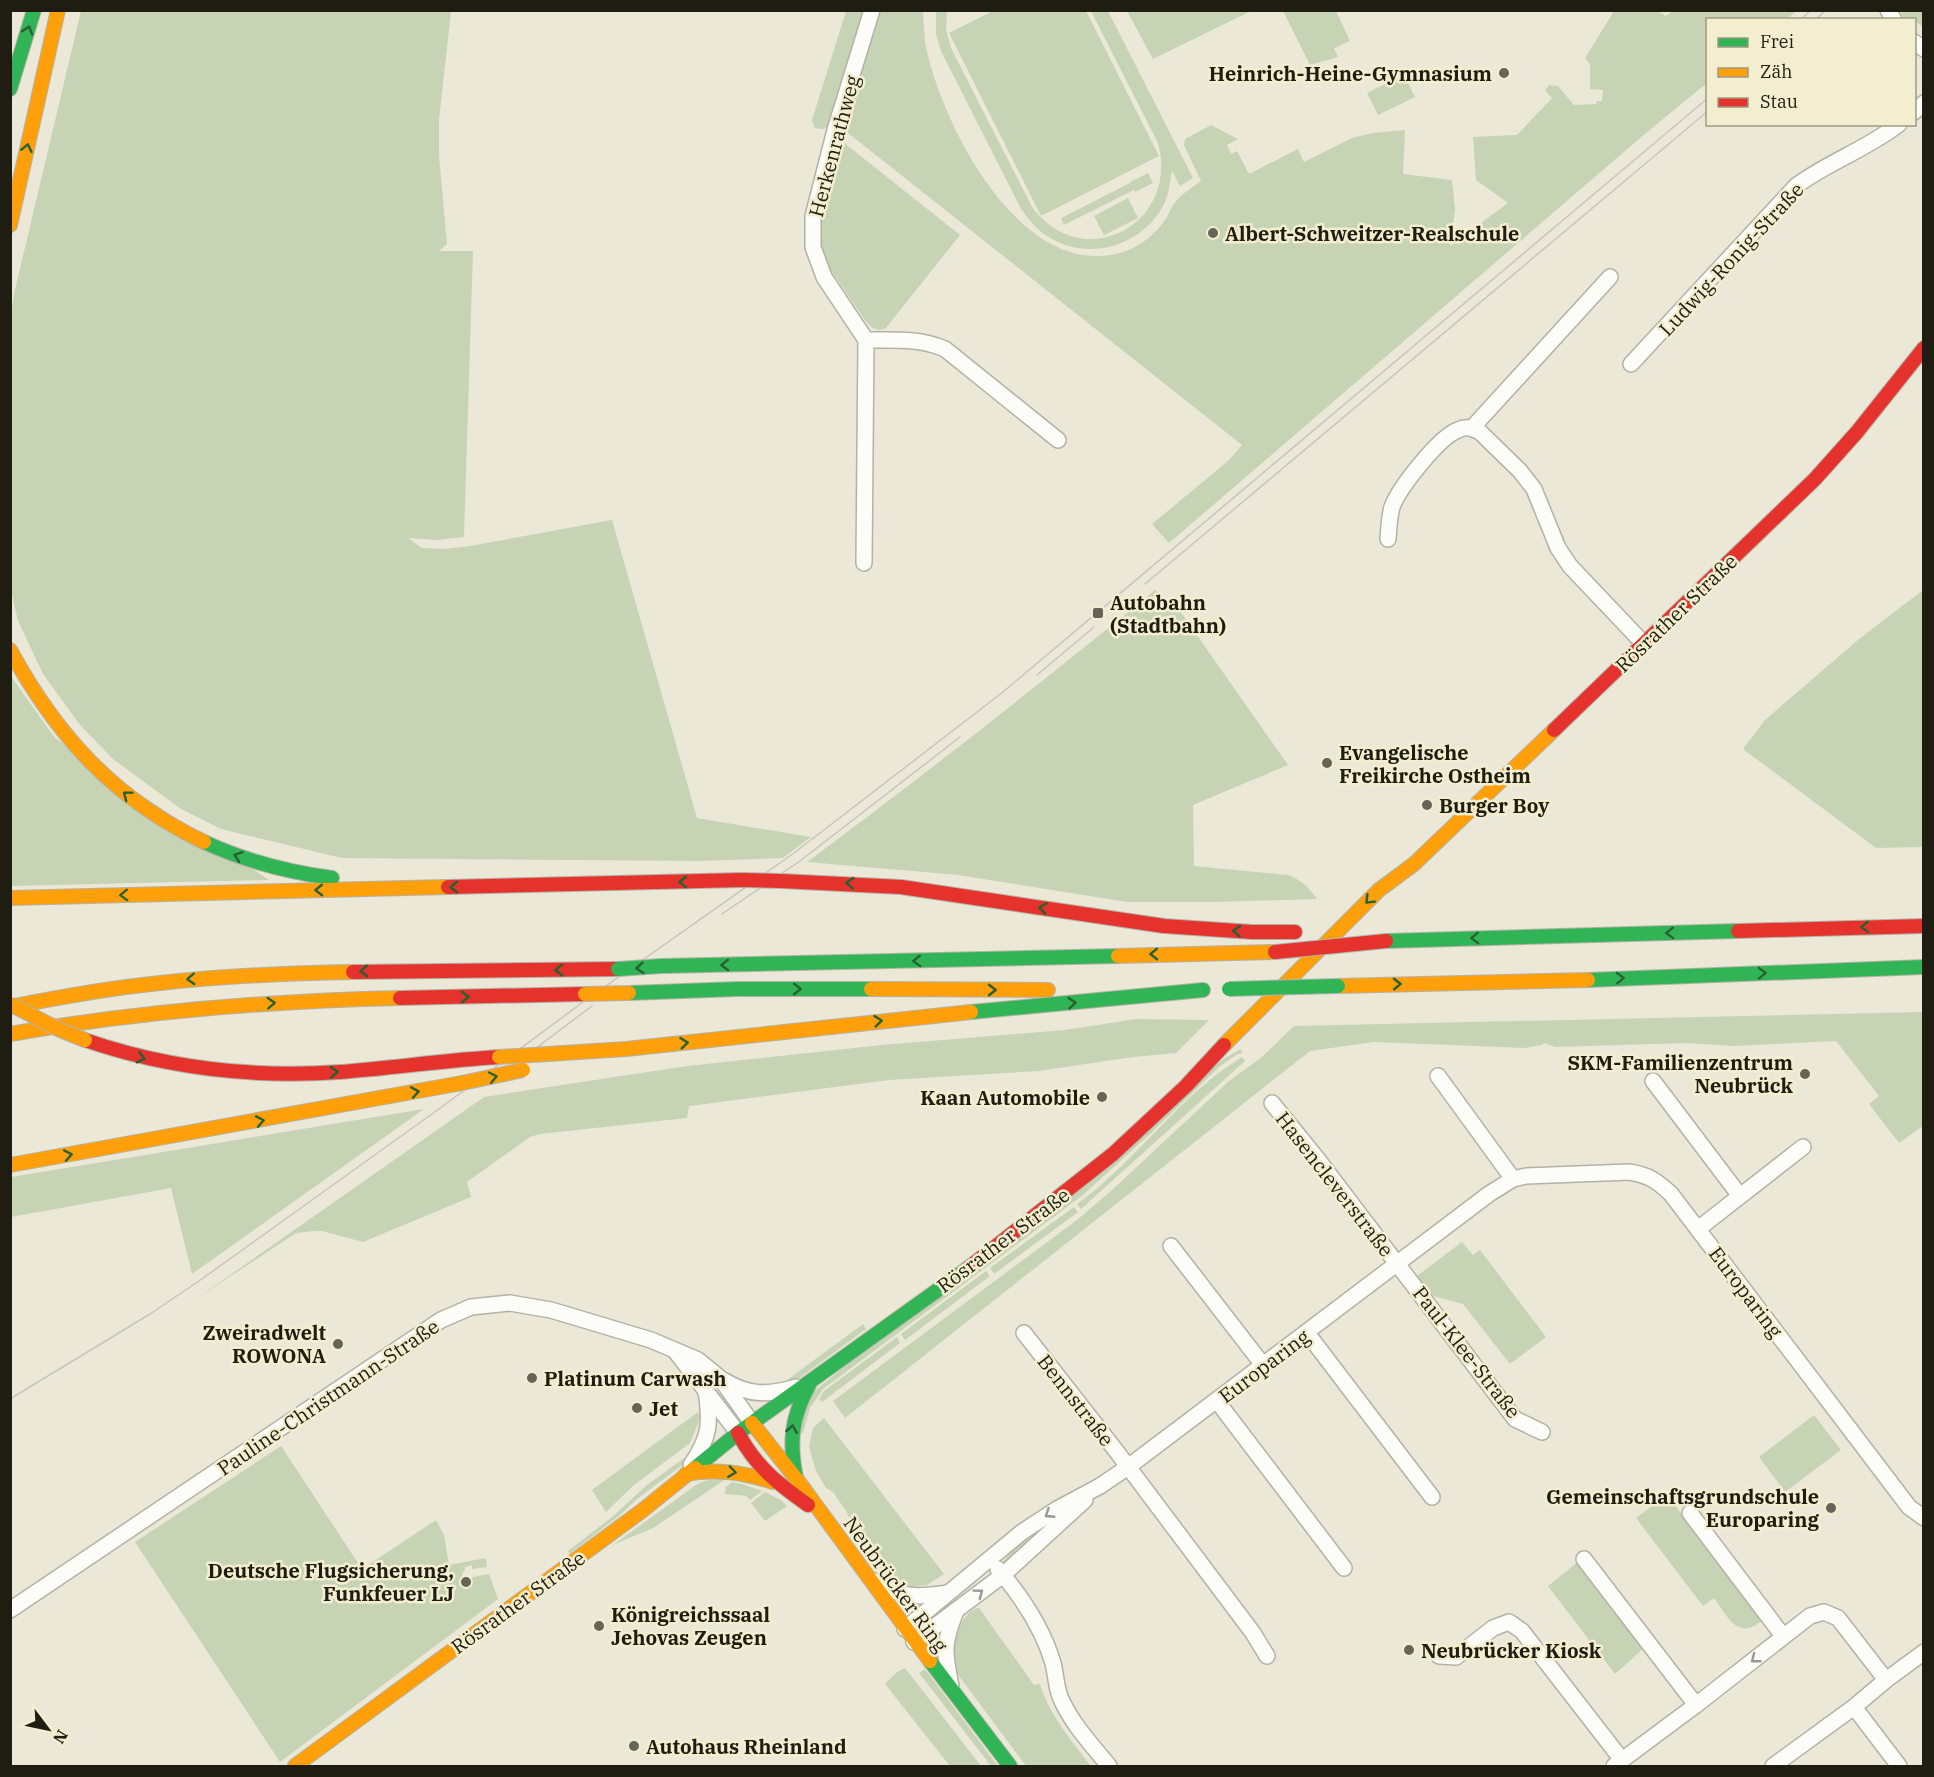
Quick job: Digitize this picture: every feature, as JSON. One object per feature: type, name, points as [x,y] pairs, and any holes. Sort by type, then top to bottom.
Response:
[{"type":"main road","points":[[10,89],[34,10]]},
{"type":"main road","points":[[10,225],[58,10]]},
{"type":"main road","name":"Rösrather Straße","points":[[295,1767],[634,1516],[738,1433],[1040,1213],[1113,1154],[1186,1086],[1379,890],[1414,864],[1815,479],[1857,432],[1923,348]]},
{"type":"main road","points":[[10,650],[40,703],[64,735],[92,765],[115,785],[175,828],[227,852],[265,865],[304,874],[398,888]]},
{"type":"main road","points":[[10,898],[742,880],[848,883],[901,887],[1164,926],[1386,941]]},
{"type":"main road","points":[[10,1005],[89,991],[182,980],[312,972],[618,969],[662,966],[1275,952],[1386,941],[1923,926]]},
{"type":"main road","points":[[10,1034],[147,1014],[258,1004],[738,989],[1203,990],[1561,981],[1923,967]]},
{"type":"main road","points":[[10,1005],[85,1040],[146,1060],[200,1070],[243,1074],[339,1072],[499,1057],[626,1049],[877,1021],[1203,990]]},
{"type":"main road","points":[[10,1165],[462,1083],[626,1049]]},
{"type":"main road","points":[[796,1479],[791,1457],[790,1436],[801,1398],[811,1382]]},
{"type":"main road","name":"Neubrücker Ring","points":[[752,1424],[796,1479],[914,1642],[1010,1767]]},
{"type":"main road","points":[[738,1433],[759,1468],[819,1512]]},
{"type":"main road","points":[[686,1474],[734,1471],[777,1483]]},
{"type":"street","name":"Herkenrathweg","points":[[866,340],[824,277],[813,247],[813,216],[835,130],[872,10]]},
{"type":"street","name":"Ludwig-Ronig-Straße","points":[[1631,364],[1796,186],[1815,172],[1882,137],[1896,126]]},
{"type":"street","points":[[1472,428],[1610,277]]},
{"type":"street","points":[[864,563],[866,340],[911,339],[945,349],[1058,440]]},
{"type":"street","points":[[1388,539],[1392,508],[1406,482],[1435,447],[1456,430],[1472,428],[1480,432],[1520,471],[1534,489],[1558,548],[1570,566],[1644,644]]},
{"type":"street","points":[[1438,1076],[1513,1179]]},
{"type":"street","points":[[1653,1081],[1740,1196]]},
{"type":"street","name":"Hasencleverstraße","points":[[1272,1103],[1398,1264]]},
{"type":"street","points":[[1698,1229],[1803,1147]]},
{"type":"street","name":"Europaring","points":[[905,1629],[1022,1532],[1128,1467],[1489,1194],[1513,1179],[1526,1176],[1629,1172],[1656,1180],[1671,1194],[1909,1507],[1923,1518]]},
{"type":"street","points":[[1171,1246],[1263,1365]]},
{"type":"street","name":"Paul-Klee-Straße","points":[[1398,1264],[1515,1419],[1542,1432]]},
{"type":"street","name":"Pauline-Christmann-Straße","points":[[10,1610],[441,1320],[471,1307],[510,1303],[550,1310],[651,1340],[698,1360],[720,1378],[752,1424]]},
{"type":"street","name":"Bennstraße","points":[[1024,1333],[1128,1467],[1268,1656]]},
{"type":"street","points":[[1307,1333],[1432,1497]]},
{"type":"street","name":"Pauline-Christmann-Straße","points":[[675,1351],[738,1433]]},
{"type":"street","name":"Rösrather Straße","points":[[720,1378],[757,1394],[775,1393],[811,1382]]},
{"type":"street","points":[[686,1474],[703,1448],[707,1433],[709,1419],[706,1391]]},
{"type":"street","points":[[1217,1401],[1344,1568]]},
{"type":"street","name":"Europaring","points":[[914,1642],[1003,1575],[1100,1486]]},
{"type":"street","points":[[1690,1513],[1783,1636]]},
{"type":"street","points":[[990,1559],[1023,1602],[1041,1633],[1053,1664],[1060,1697],[1065,1706],[1109,1767]]},
{"type":"street","points":[[1584,1559],[1696,1705]]},
{"type":"street","points":[[868,1578],[892,1592],[913,1597],[951,1592]]},
{"type":"street","points":[[952,1692],[945,1650],[946,1636],[956,1611]]},
{"type":"street","points":[[1439,1656],[1456,1657],[1493,1628],[1509,1622],[1522,1631],[1618,1763],[1810,1616],[1824,1612],[1838,1618],[1886,1680]]},
{"type":"street","points":[[1773,1767],[1923,1652]]},
{"type":"street","points":[[1854,1707],[1899,1767]]},
{"type":"green space","points":[[1674,10],[1797,11],[1787,18],[1706,18],[1706,84],[1169,543],[1152,524],[1228,461],[1242,445],[843,129],[880,11],[923,11],[927,50],[938,87],[952,122],[971,158],[993,191],[1019,221],[1049,243],[1081,255],[1116,254],[1131,249],[1145,240],[1163,224],[1179,198],[1201,181],[1184,145],[1185,139],[1211,125],[1238,139],[1227,145],[1231,154],[1237,151],[1249,174],[1298,149],[1304,162],[1352,138],[1373,133],[1405,130],[1403,174],[1452,180],[1455,210],[1450,246],[1508,203],[1476,180],[1473,137],[1517,135],[1552,98],[1545,90],[1549,85],[1558,86],[1574,105],[1596,104],[1597,101],[1602,101],[1603,90],[1590,89],[1590,64],[1585,58],[1614,11],[1657,11],[1666,16]]},
{"type":"green space","points":[[81,11],[451,11],[439,119],[439,156],[447,244],[439,251],[473,251],[464,537],[435,540],[408,538],[422,548],[445,549],[612,520],[697,818],[811,837],[783,858],[701,861],[342,858],[221,829],[181,809],[113,759],[80,725],[43,674],[18,621],[11,590],[10,322],[14,294]]},
{"type":"green space","points":[[846,11],[868,11],[829,127],[815,128],[812,120]]},
{"type":"green space","points":[[936,11],[947,11],[946,29],[951,48],[1032,207],[1053,227],[1076,238],[1100,238],[1122,231],[1141,217],[1155,197],[1161,172],[1158,143],[1091,11],[1108,11],[1193,178],[1180,186],[1172,171],[1165,202],[1156,217],[1130,239],[1115,245],[1082,249],[1050,238],[1034,225],[1021,209],[941,51],[936,34]]},
{"type":"green space","points":[[993,11],[1086,11],[1159,156],[1041,216],[949,33]]},
{"type":"green space","points":[[1127,11],[1251,11],[1153,59]]},
{"type":"green space","points":[[1283,11],[1336,11],[1350,41],[1334,48],[1338,57],[1310,65]]},
{"type":"green space","points":[[1901,11],[1921,11],[1923,12],[1923,27],[1916,22],[1916,18],[1903,18]]},
{"type":"green space","points":[[1404,75],[1415,97],[1378,115],[1367,93]]},
{"type":"green space","points":[[843,142],[960,235],[885,329],[875,329],[867,323],[821,254],[820,212],[837,145]]},
{"type":"green space","points":[[1148,173],[1153,183],[1064,225],[1061,218]]},
{"type":"green space","points":[[1128,198],[1138,218],[1104,235],[1094,216]]},
{"type":"green space","points":[[1155,590],[1180,611],[1288,765],[1193,805],[1194,866],[1288,875],[1304,884],[1317,899],[1127,902],[958,875],[807,862],[983,728]]},
{"type":"green space","points":[[1923,590],[1923,847],[1876,848],[1743,749],[1765,720],[1859,639]]},
{"type":"green space","points":[[10,675],[55,738],[269,880],[11,886]]},
{"type":"green space","points":[[1923,1012],[1923,1126],[1899,1143],[1869,1104],[1879,1096],[1836,1041],[1734,1046],[1687,1043],[1555,1047],[1544,1043],[1524,1048],[1374,1042],[1310,1051],[845,1418],[833,1401],[1077,1220],[1229,1081],[1262,1057],[1294,1026]]},
{"type":"green space","points":[[1136,1019],[1209,1020],[1176,1053],[1038,1071],[889,1080],[689,1106],[687,1118],[540,1134],[530,1137],[467,1182],[471,1197],[363,1242],[322,1231],[296,1233],[196,1299],[484,1097],[687,1066],[882,1045],[1065,1030]]},
{"type":"green space","points":[[1241,1049],[1242,1053],[1219,1067],[1083,1195],[823,1389],[810,1408],[803,1433],[794,1432],[812,1393],[1225,1058]]},
{"type":"green space","points":[[1242,1057],[1245,1061],[1081,1209],[1077,1204],[1099,1187],[1198,1090],[1219,1072]]},
{"type":"green space","points":[[424,1109],[192,1274],[171,1188],[11,1217],[11,1177]]},
{"type":"green space","points":[[1074,1207],[1078,1212],[994,1274],[990,1268]]},
{"type":"green space","points":[[1462,1242],[1473,1255],[1480,1250],[1546,1337],[1510,1364],[1463,1304],[1433,1296],[1417,1276]]},
{"type":"green space","points":[[986,1271],[990,1276],[905,1340],[901,1334]]},
{"type":"green space","points":[[863,1324],[866,1329],[798,1379],[779,1386]]},
{"type":"green space","points":[[897,1337],[900,1343],[822,1402],[819,1399],[824,1391]]},
{"type":"green space","points":[[698,1412],[700,1419],[690,1443],[634,1485],[606,1512],[592,1490]]},
{"type":"green space","points":[[1814,1415],[1841,1450],[1785,1492],[1759,1457]]},
{"type":"green space","points":[[824,1418],[944,1574],[927,1585],[911,1587],[892,1578],[816,1471],[809,1447],[813,1428]]},
{"type":"green space","points":[[281,1446],[362,1569],[436,1520],[444,1535],[449,1565],[486,1558],[487,1567],[472,1569],[472,1565],[465,1567],[462,1573],[465,1586],[469,1586],[468,1578],[489,1574],[498,1599],[280,1762],[135,1542]]},
{"type":"green space","points":[[694,1451],[681,1466],[569,1554],[568,1551],[612,1517],[647,1485]]},
{"type":"green space","points":[[729,1477],[653,1528],[615,1544],[602,1553],[696,1485],[704,1481]]},
{"type":"green space","points":[[732,1482],[762,1491],[750,1500],[746,1496],[725,1494],[726,1487]]},
{"type":"green space","points":[[765,1492],[781,1500],[787,1506],[765,1521],[751,1503]]},
{"type":"green space","points":[[1667,1495],[1763,1620],[1754,1626],[1740,1628],[1729,1619],[1714,1598],[1703,1606],[1636,1518]]},
{"type":"green space","points":[[1051,1521],[1004,1564],[1002,1563],[1019,1542]]},
{"type":"green space","points":[[1579,1561],[1644,1648],[1615,1674],[1548,1586]]},
{"type":"green space","points":[[979,1608],[1034,1685],[1040,1684],[1055,1717],[1091,1766],[1026,1766],[956,1672],[951,1654],[954,1653],[957,1634],[966,1616]]},
{"type":"green space","points":[[905,1668],[981,1766],[950,1766],[885,1684],[897,1672]]},
{"type":"green space","points":[[925,1669],[998,1766],[991,1766],[919,1673]]},
{"type":"tram line","points":[[1802,18],[1811,10]]},
{"type":"tram line","points":[[1817,18],[1826,10]]},
{"type":"tram line","points":[[10,1399],[150,1314],[199,1281],[579,1005],[794,853],[1003,692],[1706,100]]},
{"type":"tram line","points":[[1145,584],[1706,113]]},
{"type":"tram line","points":[[1037,675],[1094,627]]},
{"type":"tram line","points":[[722,914],[800,861],[960,737]]},
{"type":"tram line","points":[[515,1064],[592,1006]]},
{"type":"traffic: fast","points":[[10,89],[34,10]]},
{"type":"traffic: fast","points":[[204,842],[267,865],[332,878]]},
{"type":"traffic: fast","points":[[1386,941],[1738,931]]},
{"type":"traffic: fast","points":[[662,966],[1118,956]]},
{"type":"traffic: fast","points":[[618,969],[662,966]]},
{"type":"traffic: fast","points":[[1588,980],[1924,967]]},
{"type":"traffic: fast","points":[[1229,989],[1338,986]]},
{"type":"traffic: fast","points":[[629,993],[738,989],[871,989]]},
{"type":"traffic: fast","points":[[971,1012],[1203,990]]},
{"type":"traffic: fast","points":[[695,1468],[738,1433],[967,1269]]},
{"type":"traffic: fast","points":[[796,1478],[793,1430],[798,1408],[809,1385]]},
{"type":"traffic: fast","points":[[930,1661],[1010,1766]]},
{"type":"traffic: slow","points":[[10,225],[58,10]]},
{"type":"traffic: slow","points":[[10,650],[47,710],[91,762],[142,806],[204,842]]},
{"type":"traffic: slow","points":[[1224,1045],[1379,890],[1414,864],[1554,730]]},
{"type":"traffic: slow","points":[[10,898],[448,887]]},
{"type":"traffic: slow","points":[[1118,956],[1275,952]]},
{"type":"traffic: slow","points":[[10,1007],[122,987],[208,978],[353,972]]},
{"type":"traffic: slow","points":[[1338,986],[1588,980]]},
{"type":"traffic: slow","points":[[871,989],[1048,990]]},
{"type":"traffic: slow","points":[[585,994],[629,993]]},
{"type":"traffic: slow","points":[[10,1034],[107,1019],[204,1008],[400,998]]},
{"type":"traffic: slow","points":[[10,1004],[60,1030],[85,1040]]},
{"type":"traffic: slow","points":[[548,1054],[626,1049],[971,1012]]},
{"type":"traffic: slow","points":[[499,1057],[548,1054]]},
{"type":"traffic: slow","points":[[462,1083],[523,1070]]},
{"type":"traffic: slow","points":[[10,1165],[462,1083]]},
{"type":"traffic: slow","points":[[752,1423],[798,1481],[930,1661]]},
{"type":"traffic: slow","points":[[295,1766],[643,1510],[695,1468]]},
{"type":"traffic: slow","points":[[686,1474],[708,1471],[730,1472],[773,1482]]},
{"type":"traffic: jam","points":[[1554,730],[1815,479],[1857,432],[1924,348]]},
{"type":"traffic: jam","points":[[448,887],[742,880]]},
{"type":"traffic: jam","points":[[742,880],[781,881]]},
{"type":"traffic: jam","points":[[781,881],[901,887],[1164,926],[1252,932],[1295,932]]},
{"type":"traffic: jam","points":[[1738,931],[1924,926]]},
{"type":"traffic: jam","points":[[1275,952],[1386,941]]},
{"type":"traffic: jam","points":[[353,972],[618,969]]},
{"type":"traffic: jam","points":[[400,998],[585,994]]},
{"type":"traffic: jam","points":[[85,1040],[116,1050],[179,1064],[275,1074],[340,1072],[499,1057]]},
{"type":"traffic: jam","points":[[967,1269],[1113,1154],[1186,1086],[1224,1045]]},
{"type":"traffic: jam","points":[[738,1433],[752,1456],[768,1474],[808,1505]]},
{"type":"place","name":"Heinrich-Heine-Gymnasium","points":[[1504,73]]},
{"type":"place","name":"Albert-Schweitzer-Realschule","points":[[1213,233]]},
{"type":"place","name":"Autobahn (Stadtbahn)","points":[[1098,613]]},
{"type":"place","name":"Evangelische Freikirche Ostheim","points":[[1327,763]]},
{"type":"place","name":"Burger Boy","points":[[1427,805]]},
{"type":"place","name":"SKM-Familienzentrum Neubrück","points":[[1805,1074]]},
{"type":"place","name":"Kaan Automobile","points":[[1102,1097]]},
{"type":"place","name":"Zweiradwelt ROWONA","points":[[338,1344]]},
{"type":"place","name":"Platinum Carwash","points":[[532,1378]]},
{"type":"place","name":"Jet","points":[[637,1408]]},
{"type":"place","name":"Gemeinschaftsgrundschule Europaring","points":[[1831,1508]]},
{"type":"place","name":"Deutsche Flugsicherung, Funkfeuer LJ","points":[[466,1582]]},
{"type":"place","name":"Königreichssaal Jehovas Zeugen","points":[[599,1626]]},
{"type":"place","name":"Neubrücker Kiosk","points":[[1409,1650]]},
{"type":"place","name":"Autohaus Rheinland","points":[[634,1746]]}]
